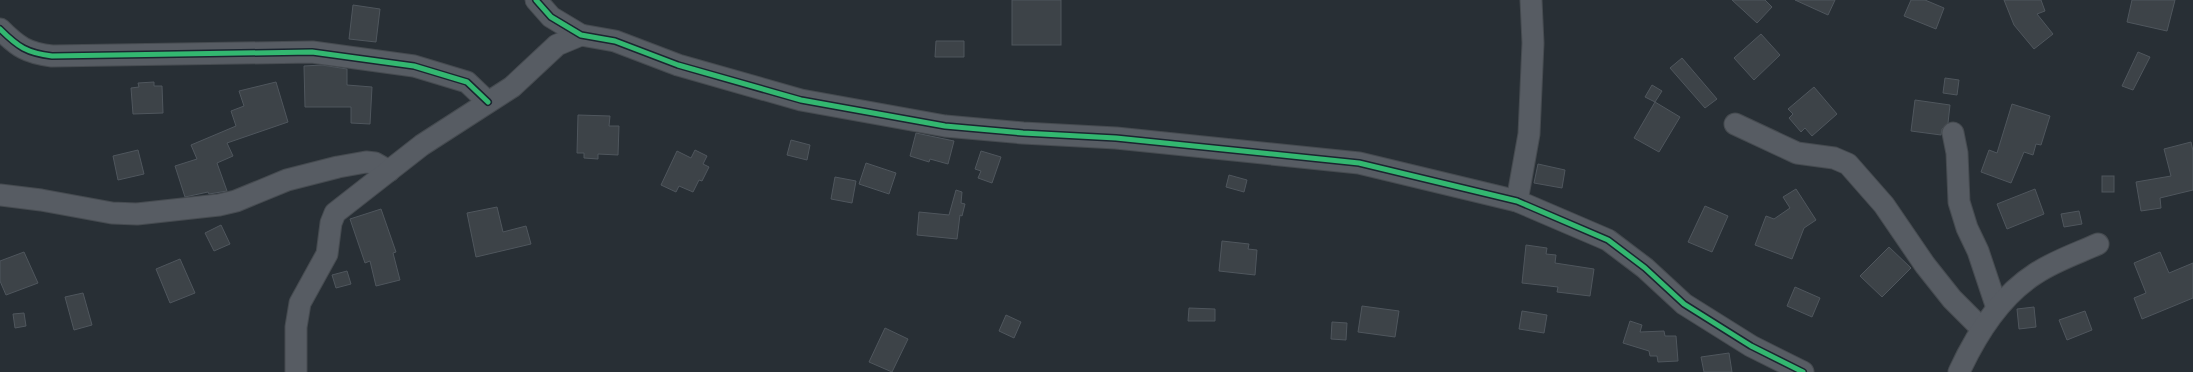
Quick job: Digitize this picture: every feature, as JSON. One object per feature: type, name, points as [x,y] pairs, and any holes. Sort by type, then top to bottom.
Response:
[{"type":"street","points":[[536,0],[551,17],[581,35],[615,41],[678,65],[801,100],[945,126],[1023,133],[1116,138],[1359,163],[1517,201],[1608,240],[1645,268],[1684,304],[1751,346],[1803,372]]},
{"type":"street","points":[[1517,201],[1529,134],[1533,43],[1531,0]]},
{"type":"street","points":[[0,29],[12,41],[31,53],[52,56],[312,52],[414,66],[467,82],[488,102]]},
{"type":"street","points":[[296,372],[296,327],[300,303],[327,254],[331,223],[335,213],[422,145],[512,87],[557,45],[581,35]]},
{"type":"street","points":[[1735,124],[1797,153],[1834,158],[1848,164],[1884,205],[1925,265],[1952,299],[1982,329]]},
{"type":"street","points":[[1953,133],[1957,153],[1958,202],[1967,228],[1980,257],[1997,308]]},
{"type":"street","points":[[0,195],[41,200],[112,213],[137,214],[219,205],[236,201],[287,180],[338,167],[366,162],[375,163],[389,171]]},
{"type":"street","points":[[1959,372],[1971,346],[1997,308],[2035,274],[2098,244]]},
{"type":"building","points":[[1012,0],[1061,0],[1061,45],[1012,45]]},
{"type":"building","points":[[1732,0],[1765,0],[1772,7],[1757,23]]},
{"type":"building","points":[[1795,0],[1835,0],[1828,15]]},
{"type":"building","points":[[1911,0],[1925,0],[1944,8],[1936,29],[1904,16]]},
{"type":"building","points":[[2004,0],[2041,0],[2045,11],[2037,14],[2053,34],[2034,49],[2014,25]]},
{"type":"building","points":[[2132,0],[2175,0],[2167,31],[2127,22]]},
{"type":"building","points":[[353,5],[380,9],[376,42],[349,39]]},
{"type":"building","points":[[1761,34],[1780,55],[1754,80],[1734,58]]},
{"type":"building","points":[[936,41],[964,41],[964,57],[935,57]]},
{"type":"building","points":[[2138,52],[2150,57],[2133,90],[2122,86]]},
{"type":"building","points":[[1682,58],[1717,99],[1705,108],[1670,68]]},
{"type":"building","points":[[322,65],[347,69],[347,85],[372,87],[370,124],[351,123],[351,107],[305,107],[304,66]]},
{"type":"building","points":[[1945,78],[1959,80],[1957,95],[1943,93]]},
{"type":"building","points":[[154,82],[154,86],[162,86],[163,113],[133,114],[131,88],[139,87],[138,83]]},
{"type":"building","points":[[276,82],[288,122],[227,143],[233,156],[217,163],[227,191],[209,194],[208,192],[185,197],[175,166],[197,159],[191,145],[236,126],[231,111],[244,106],[239,91]]},
{"type":"building","points":[[1652,85],[1662,91],[1655,102],[1645,97]]},
{"type":"building","points":[[1814,87],[1837,114],[1812,136],[1805,128],[1801,132],[1789,118],[1793,114],[1788,109]]},
{"type":"building","points":[[1915,100],[1950,105],[1948,123],[1942,129],[1941,135],[1911,131]]},
{"type":"building","points":[[1655,102],[1680,117],[1659,152],[1634,138]]},
{"type":"building","points":[[2012,104],[2050,116],[2041,145],[2036,144],[2033,155],[2024,152],[2011,183],[1981,172],[1989,150],[1997,153]]},
{"type":"building","points":[[578,115],[610,116],[609,126],[619,126],[618,155],[598,154],[598,159],[584,158],[584,153],[577,153]]},
{"type":"building","points":[[916,133],[954,141],[948,164],[930,159],[929,162],[910,156]]},
{"type":"building","points":[[791,140],[810,145],[807,160],[787,155]]},
{"type":"building","points":[[2191,142],[2193,151],[2193,190],[2160,198],[2161,208],[2141,211],[2136,182],[2171,176],[2164,149]]},
{"type":"building","points":[[138,150],[144,174],[118,180],[113,156]]},
{"type":"building","points":[[695,150],[707,156],[703,164],[709,167],[702,181],[699,180],[693,192],[679,186],[676,192],[661,185],[677,151],[691,158]]},
{"type":"building","points":[[981,151],[1001,157],[992,183],[978,178],[981,171],[975,169]]},
{"type":"building","points":[[866,163],[896,173],[889,194],[859,184]]},
{"type":"building","points":[[1538,164],[1565,170],[1562,188],[1534,183]]},
{"type":"building","points":[[1229,175],[1247,180],[1244,192],[1226,187]]},
{"type":"building","points":[[2102,176],[2114,176],[2114,192],[2102,192]]},
{"type":"building","points":[[835,177],[856,181],[852,203],[831,199]]},
{"type":"building","points":[[1796,189],[1816,220],[1804,228],[1792,259],[1755,245],[1766,216],[1774,219],[1790,208],[1783,197]]},
{"type":"building","points":[[2035,189],[2044,214],[2007,229],[1997,204]]},
{"type":"building","points":[[956,190],[962,192],[961,203],[965,204],[962,216],[960,215],[957,239],[917,235],[919,212],[949,215]]},
{"type":"building","points":[[1705,206],[1728,216],[1712,252],[1688,242]]},
{"type":"building","points":[[497,207],[503,232],[526,226],[531,244],[476,257],[467,213]]},
{"type":"building","points":[[381,209],[396,252],[393,253],[400,280],[376,286],[370,261],[365,263],[350,219]]},
{"type":"building","points":[[2079,211],[2082,224],[2064,227],[2061,214]]},
{"type":"building","points":[[221,225],[230,244],[214,251],[205,233]]},
{"type":"building","points":[[1222,241],[1249,244],[1248,249],[1257,250],[1255,275],[1219,271]]},
{"type":"building","points":[[1526,245],[1547,248],[1546,254],[1556,255],[1555,263],[1594,269],[1590,296],[1557,292],[1558,287],[1522,283]]},
{"type":"building","points":[[1889,247],[1911,268],[1882,297],[1860,276]]},
{"type":"building","points":[[24,252],[38,283],[6,295],[0,281],[0,261]]},
{"type":"building","points":[[2160,252],[2169,273],[2193,263],[2193,298],[2142,319],[2134,298],[2146,293],[2134,263]]},
{"type":"building","points":[[180,259],[195,293],[170,303],[156,269]]},
{"type":"building","points":[[347,271],[351,284],[336,288],[332,275]]},
{"type":"building","points":[[1795,287],[1820,298],[1812,317],[1787,306]]},
{"type":"building","points":[[83,293],[92,325],[74,330],[65,297]]},
{"type":"building","points":[[1362,306],[1399,311],[1395,337],[1358,332]]},
{"type":"building","points":[[2034,307],[2036,327],[2019,329],[2017,309]]},
{"type":"building","points":[[1189,308],[1215,309],[1215,321],[1188,321]]},
{"type":"building","points":[[1522,311],[1547,315],[1544,333],[1519,329]]},
{"type":"building","points":[[2085,311],[2092,330],[2067,340],[2059,320]]},
{"type":"building","points":[[24,313],[26,326],[15,328],[13,314]]},
{"type":"building","points":[[1006,315],[1021,322],[1014,338],[999,331]]},
{"type":"building","points":[[1630,321],[1642,325],[1640,332],[1664,331],[1665,336],[1676,336],[1678,361],[1658,362],[1657,356],[1650,356],[1649,351],[1623,343]]},
{"type":"building","points":[[1332,322],[1347,323],[1346,340],[1331,339]]},
{"type":"building","points":[[885,328],[908,339],[892,372],[869,362]]},
{"type":"building","points":[[1729,353],[1732,372],[1704,372],[1701,357]]},
{"type":"cycle path","points":[[536,0],[551,17],[581,35],[615,41],[678,65],[801,100],[945,126],[1023,133],[1116,138],[1359,163],[1517,201],[1608,240],[1645,268],[1684,304],[1751,346],[1803,372]]},
{"type":"cycle path","points":[[0,29],[23,48],[36,53],[52,56],[312,52],[414,66],[467,82],[488,102]]}]
